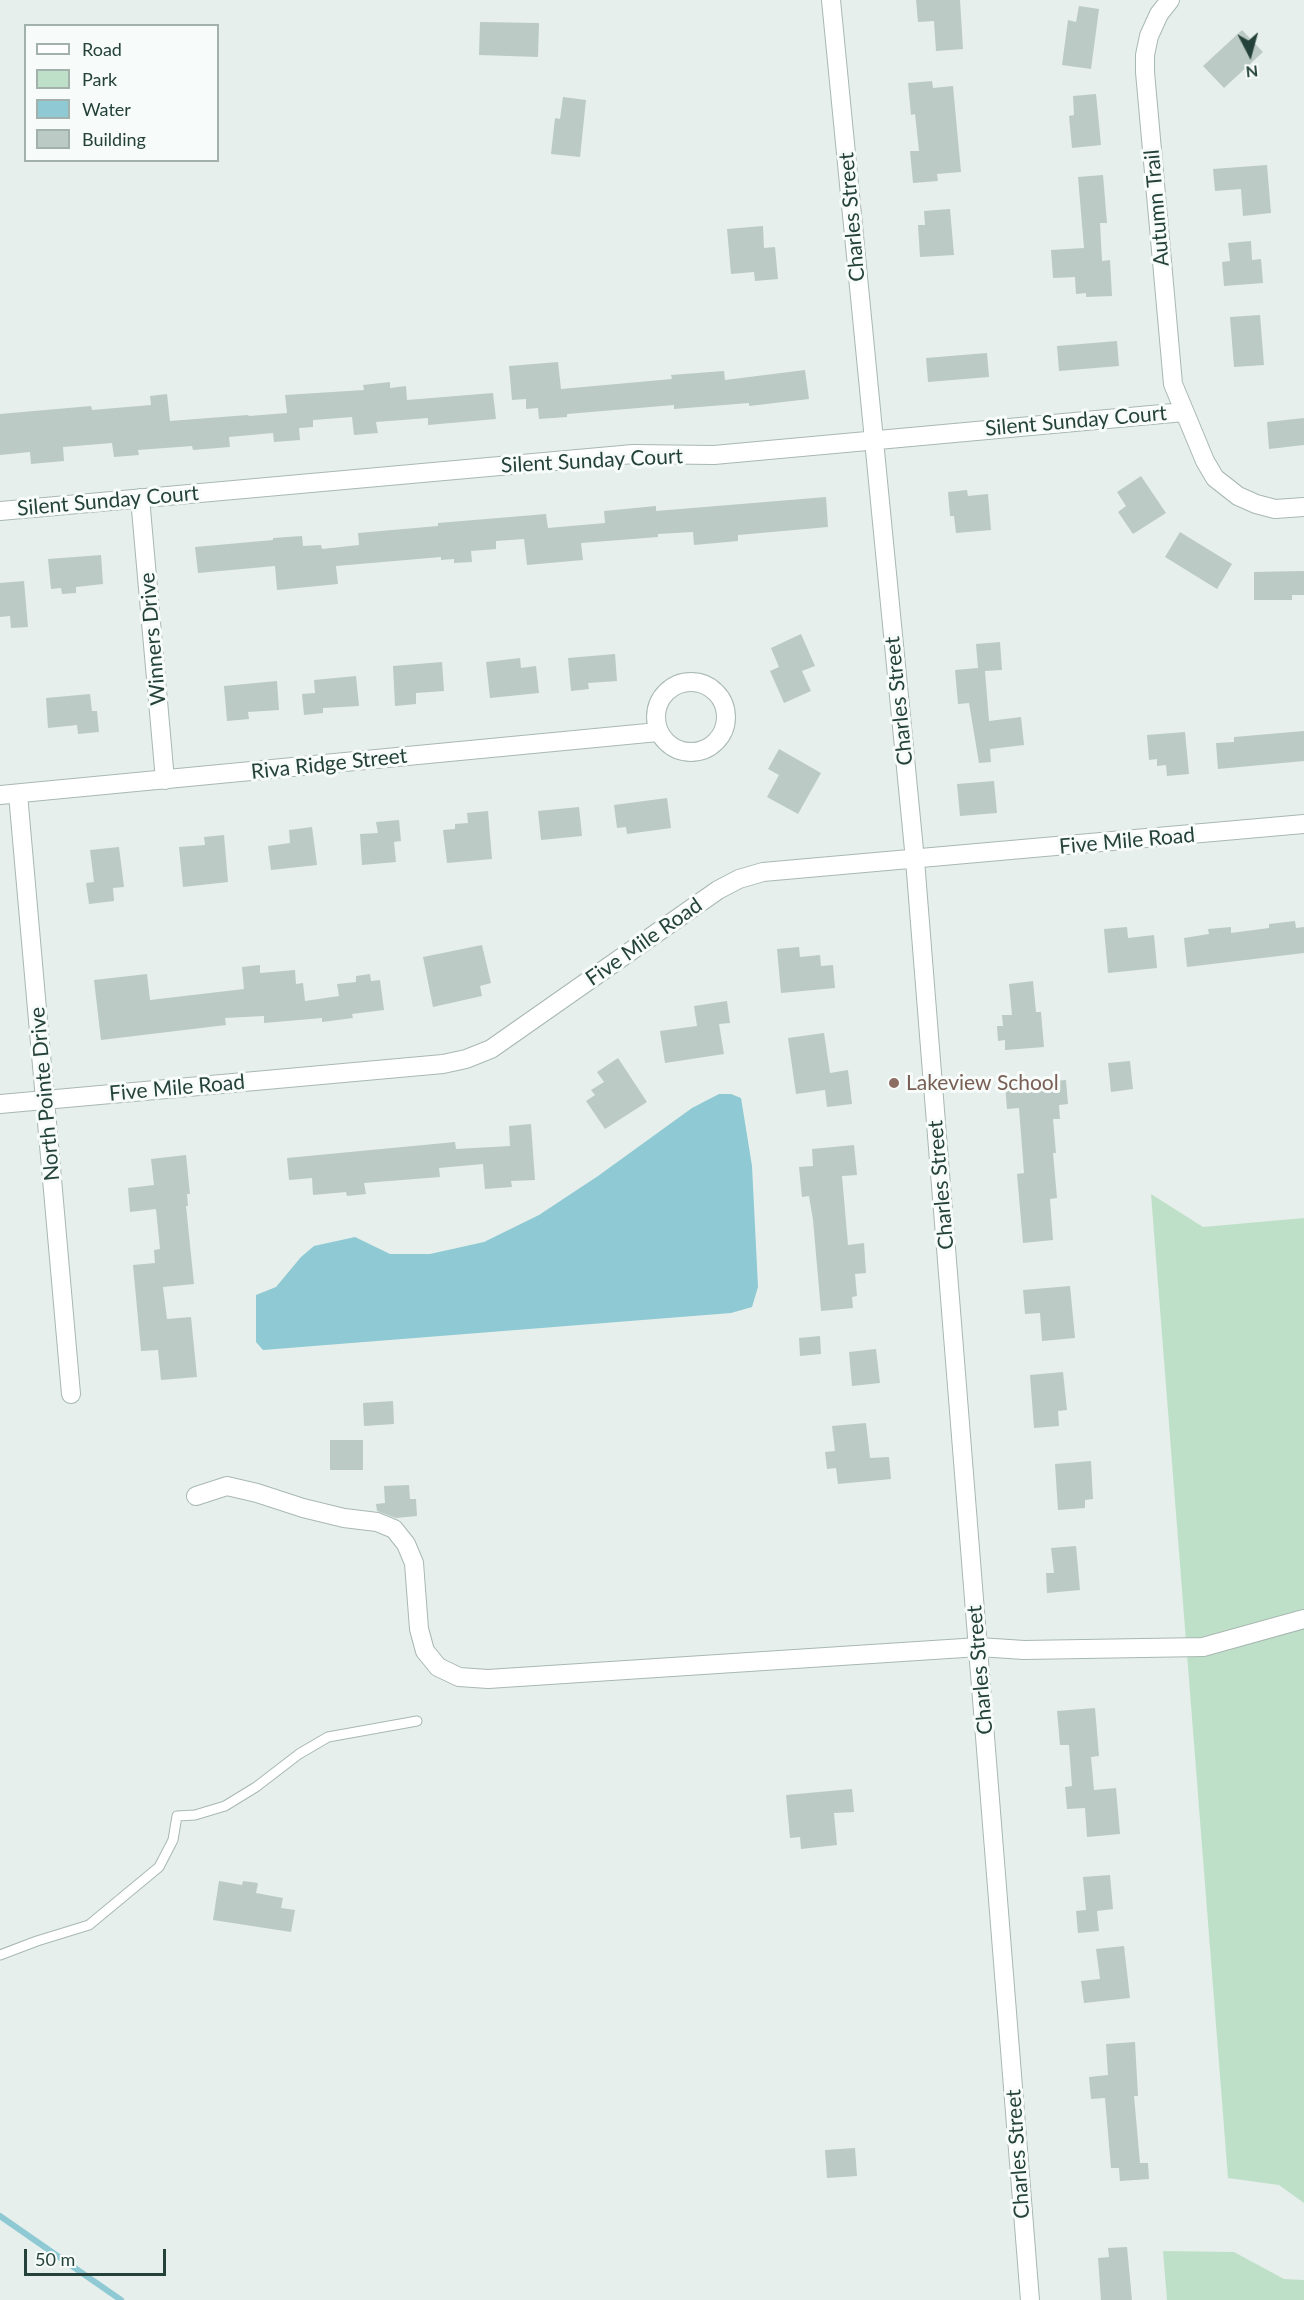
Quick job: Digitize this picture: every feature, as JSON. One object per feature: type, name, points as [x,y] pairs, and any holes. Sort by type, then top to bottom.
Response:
[{"type":"street","name":"Charles Street","points":[[831,0],[872,439],[915,860],[1030,2300]]},
{"type":"street","name":"Autumn Trail","points":[[1168,3],[1149,36],[1145,55],[1145,72],[1173,384],[1205,461],[1215,478],[1238,496],[1256,504],[1275,509],[1304,507]]},
{"type":"street","name":"Silent Sunday Court","points":[[0,510],[621,455],[714,455],[1184,412]]},
{"type":"street","name":"Winners Drive","points":[[140,498],[165,780]]},
{"type":"street","name":"Riva Ridge Street","points":[[9,794],[658,732]]},
{"type":"street","name":"North Pointe Drive","points":[[9,794],[46,1100],[71,1394]]},
{"type":"street","name":"Five Mile Road","points":[[0,1104],[443,1064],[466,1059],[490,1049],[718,890],[739,879],[774,871],[1304,824]]},
{"type":"street","points":[[196,1496],[226,1486],[344,1518],[377,1522],[394,1529],[406,1544],[414,1563],[419,1629],[425,1651],[438,1668],[459,1677],[488,1679],[978,1647],[1024,1650],[1203,1647],[1304,1619]]},
{"type":"lane","points":[[0,1955],[89,1925],[159,1867],[173,1840],[177,1816],[195,1815],[225,1806],[256,1787],[299,1754],[328,1737],[417,1722]]},
{"type":"green space","points":[[1151,1194],[1203,1227],[1304,1218],[1304,2203],[1279,2185],[1228,2178]]},
{"type":"green space","points":[[1163,2251],[1234,2252],[1284,2279],[1304,2280],[1304,2300],[1167,2300]]},
{"type":"water","points":[[719,1094],[731,1094],[741,1098],[752,1166],[758,1287],[752,1307],[731,1313],[263,1350],[256,1342],[256,1295],[276,1287],[301,1257],[314,1246],[355,1237],[390,1254],[430,1254],[484,1242],[539,1215],[598,1176],[692,1108]]},
{"type":"building","points":[[916,0],[960,0],[963,49],[936,51],[934,21],[918,22]]},
{"type":"building","points":[[1079,6],[1099,9],[1091,69],[1062,65],[1068,20],[1076,22]]},
{"type":"building","points":[[480,22],[539,23],[538,57],[479,55]]},
{"type":"building","points":[[1242,30],[1263,52],[1224,88],[1203,66]]},
{"type":"building","points":[[932,81],[933,88],[953,86],[961,172],[937,174],[938,181],[913,183],[910,151],[919,151],[915,114],[911,115],[908,83]]},
{"type":"building","points":[[1096,94],[1101,145],[1072,148],[1069,116],[1074,115],[1073,96]]},
{"type":"building","points":[[563,97],[586,100],[580,157],[551,154],[555,118],[560,119]]},
{"type":"building","points":[[1267,165],[1271,213],[1243,216],[1241,189],[1215,191],[1213,169]]},
{"type":"building","points":[[1103,175],[1107,223],[1100,223],[1102,261],[1110,260],[1112,296],[1086,297],[1086,293],[1076,294],[1075,277],[1053,278],[1051,250],[1084,248],[1078,177]]},
{"type":"building","points":[[950,209],[954,255],[920,257],[918,225],[925,225],[924,211]]},
{"type":"building","points":[[763,226],[764,248],[775,247],[778,279],[755,281],[754,272],[731,274],[727,229]]},
{"type":"building","points":[[1251,241],[1252,260],[1261,259],[1263,283],[1224,286],[1222,262],[1230,261],[1228,243]]},
{"type":"building","points":[[1260,315],[1264,365],[1234,367],[1230,317]]},
{"type":"building","points":[[1117,341],[1119,366],[1059,371],[1057,346]]},
{"type":"building","points":[[987,353],[989,377],[928,382],[926,358]]},
{"type":"building","points":[[558,362],[561,389],[672,379],[671,375],[724,371],[725,380],[805,370],[809,399],[749,406],[749,403],[674,409],[674,405],[567,414],[567,417],[539,419],[538,408],[526,409],[526,399],[512,400],[509,366]]},
{"type":"building","points":[[390,382],[390,388],[406,386],[407,400],[493,393],[496,419],[428,425],[428,418],[376,422],[378,433],[354,435],[352,417],[313,420],[313,427],[299,428],[300,440],[274,442],[273,433],[229,437],[230,447],[193,450],[192,446],[138,450],[139,455],[114,457],[112,443],[63,447],[64,461],[31,464],[30,452],[0,455],[0,414],[91,406],[92,410],[151,405],[150,396],[167,394],[170,421],[287,413],[285,395],[364,390],[363,385]]},
{"type":"building","points":[[1304,418],[1304,445],[1269,449],[1267,422]]},
{"type":"building","points":[[1141,476],[1166,513],[1133,534],[1118,512],[1126,506],[1117,492]]},
{"type":"building","points":[[967,490],[968,496],[988,494],[991,530],[956,533],[954,516],[950,516],[948,492]]},
{"type":"building","points":[[826,497],[828,527],[738,535],[738,541],[694,545],[693,532],[581,543],[583,560],[527,565],[524,539],[496,541],[496,549],[471,551],[472,562],[454,563],[454,559],[441,560],[441,557],[336,566],[338,584],[277,590],[275,566],[198,573],[195,547],[302,536],[303,546],[321,545],[322,549],[359,545],[358,533],[438,526],[438,523],[546,514],[548,528],[605,523],[604,511],[656,506],[656,511]]},
{"type":"building","points":[[1180,532],[1232,564],[1217,589],[1165,557]]},
{"type":"building","points":[[101,555],[103,584],[76,587],[76,593],[62,594],[61,588],[51,589],[48,559]]},
{"type":"building","points":[[1304,571],[1304,595],[1292,595],[1292,600],[1254,600],[1254,572]]},
{"type":"building","points":[[24,581],[28,627],[11,628],[10,616],[0,617],[0,583]]},
{"type":"building","points":[[801,634],[815,666],[802,671],[811,691],[784,703],[770,671],[779,667],[771,648]]},
{"type":"building","points":[[1000,642],[1002,670],[985,671],[989,721],[1021,717],[1024,745],[990,749],[991,762],[979,763],[969,703],[958,704],[955,670],[978,668],[976,644]]},
{"type":"building","points":[[615,654],[617,681],[588,683],[589,689],[571,691],[568,658]]},
{"type":"building","points":[[520,658],[521,668],[536,666],[539,693],[490,698],[486,662]]},
{"type":"building","points":[[442,662],[444,691],[416,693],[416,704],[395,706],[393,666]]},
{"type":"building","points":[[356,676],[359,706],[323,708],[323,713],[304,715],[302,694],[315,693],[314,680]]},
{"type":"building","points":[[277,681],[279,710],[248,712],[249,719],[227,721],[224,686]]},
{"type":"building","points":[[90,694],[92,711],[97,711],[99,732],[78,734],[77,725],[48,728],[46,698]]},
{"type":"building","points":[[1304,731],[1304,761],[1218,769],[1216,743],[1234,742],[1234,737]]},
{"type":"building","points":[[1185,732],[1189,774],[1167,776],[1166,765],[1157,766],[1157,759],[1149,760],[1147,735]]},
{"type":"building","points":[[779,749],[821,773],[798,814],[767,797],[779,775],[768,769]]},
{"type":"building","points":[[994,781],[997,813],[960,816],[957,784]]},
{"type":"building","points":[[667,798],[671,828],[627,834],[626,827],[617,828],[614,805]]},
{"type":"building","points":[[579,807],[582,836],[541,840],[538,811]]},
{"type":"building","points":[[488,811],[492,859],[447,863],[443,830],[455,829],[455,824],[468,823],[467,813]]},
{"type":"building","points":[[399,820],[401,841],[394,842],[396,862],[362,865],[360,834],[378,833],[376,822]]},
{"type":"building","points":[[312,827],[317,865],[271,870],[268,846],[290,843],[289,830]]},
{"type":"building","points":[[224,835],[228,882],[183,887],[179,847],[205,845],[204,837]]},
{"type":"building","points":[[119,847],[124,887],[113,888],[114,901],[89,904],[86,883],[94,882],[90,850]]},
{"type":"building","points":[[1295,921],[1296,928],[1304,927],[1304,953],[1187,967],[1184,938],[1209,934],[1208,929],[1231,927],[1231,933],[1269,928],[1269,924]]},
{"type":"building","points":[[1127,927],[1128,938],[1154,935],[1157,968],[1108,973],[1104,929]]},
{"type":"building","points":[[482,945],[491,983],[480,986],[482,996],[433,1007],[423,957]]},
{"type":"building","points":[[799,947],[800,957],[820,955],[821,966],[833,965],[835,988],[781,993],[777,949]]},
{"type":"building","points":[[260,965],[260,973],[295,970],[296,984],[303,983],[305,1001],[339,996],[337,984],[356,982],[356,976],[370,974],[371,981],[380,980],[384,1010],[352,1014],[353,1018],[322,1022],[322,1018],[264,1023],[264,1016],[225,1018],[226,1025],[101,1040],[94,980],[147,974],[150,1000],[244,989],[242,967]]},
{"type":"building","points":[[1033,981],[1036,1012],[1041,1012],[1044,1047],[1005,1050],[1005,1040],[998,1041],[997,1026],[1003,1026],[1002,1015],[1012,1015],[1009,984]]},
{"type":"building","points":[[727,1001],[730,1023],[719,1024],[724,1054],[665,1063],[660,1031],[697,1026],[694,1006]]},
{"type":"building","points":[[824,1033],[830,1073],[848,1070],[852,1104],[827,1107],[825,1090],[796,1094],[788,1038]]},
{"type":"building","points":[[618,1058],[647,1102],[605,1129],[586,1101],[595,1095],[591,1090],[604,1082],[597,1072]]},
{"type":"building","points":[[1130,1061],[1133,1089],[1111,1092],[1108,1063]]},
{"type":"building","points":[[1066,1080],[1068,1104],[1059,1105],[1060,1119],[1053,1119],[1057,1198],[1050,1199],[1053,1240],[1023,1243],[1017,1174],[1024,1173],[1019,1108],[1007,1109],[1005,1085]]},
{"type":"building","points":[[531,1124],[535,1180],[511,1181],[512,1187],[485,1189],[483,1164],[439,1168],[440,1177],[364,1183],[366,1194],[347,1196],[346,1192],[313,1195],[312,1178],[289,1180],[287,1158],[455,1142],[456,1149],[510,1146],[509,1126]]},
{"type":"building","points":[[854,1145],[857,1175],[842,1176],[848,1245],[864,1243],[866,1273],[855,1274],[857,1296],[852,1297],[853,1308],[821,1311],[813,1220],[809,1196],[802,1197],[799,1167],[813,1166],[812,1149]]},
{"type":"building","points":[[186,1155],[190,1194],[187,1194],[188,1206],[186,1206],[194,1284],[163,1287],[167,1319],[191,1317],[197,1377],[161,1380],[158,1350],[141,1351],[133,1265],[155,1263],[154,1250],[160,1249],[156,1209],[130,1212],[128,1188],[154,1185],[151,1159]]},
{"type":"building","points":[[1070,1286],[1075,1338],[1042,1341],[1040,1313],[1025,1314],[1023,1290]]},
{"type":"building","points":[[820,1336],[821,1354],[800,1356],[799,1338]]},
{"type":"building","points":[[876,1349],[880,1383],[852,1386],[849,1352]]},
{"type":"building","points":[[1063,1372],[1067,1410],[1058,1411],[1059,1426],[1034,1428],[1030,1375]]},
{"type":"building","points":[[393,1401],[394,1424],[364,1426],[363,1403]]},
{"type":"building","points":[[866,1423],[870,1458],[889,1457],[891,1479],[838,1484],[836,1468],[827,1469],[825,1452],[835,1451],[832,1426]]},
{"type":"building","points":[[330,1440],[363,1440],[363,1470],[330,1470]]},
{"type":"building","points":[[1091,1461],[1093,1499],[1085,1500],[1085,1508],[1058,1510],[1055,1464]]},
{"type":"building","points":[[409,1485],[410,1499],[416,1499],[417,1516],[396,1518],[377,1511],[376,1504],[385,1503],[384,1486]]},
{"type":"building","points":[[1076,1546],[1080,1590],[1047,1593],[1046,1573],[1054,1573],[1051,1548]]},
{"type":"building","points":[[1095,1708],[1099,1756],[1091,1757],[1094,1790],[1116,1788],[1120,1834],[1087,1837],[1085,1808],[1067,1809],[1065,1787],[1072,1786],[1069,1745],[1060,1745],[1057,1711]]},
{"type":"building","points":[[852,1789],[854,1812],[834,1813],[837,1845],[801,1849],[800,1837],[790,1838],[786,1795]]},
{"type":"building","points":[[1110,1875],[1113,1909],[1097,1911],[1099,1931],[1078,1933],[1076,1911],[1086,1910],[1083,1877]]},
{"type":"building","points":[[219,1881],[242,1885],[243,1881],[258,1883],[256,1893],[283,1898],[281,1908],[295,1910],[291,1932],[213,1920]]},
{"type":"building","points":[[1124,1946],[1130,1998],[1084,2003],[1081,1981],[1100,1979],[1096,1949]]},
{"type":"building","points":[[1135,2042],[1138,2096],[1134,2096],[1140,2163],[1148,2163],[1149,2179],[1120,2181],[1119,2168],[1111,2168],[1105,2098],[1091,2099],[1089,2077],[1108,2075],[1106,2044]]},
{"type":"building","points":[[855,2148],[857,2176],[827,2178],[825,2150]]},
{"type":"building","points":[[1127,2247],[1132,2300],[1101,2300],[1098,2258],[1109,2257],[1108,2248]]},
{"type":"waterway","points":[[0,2216],[121,2300]]},
{"type":"place","name":"Lakeview School","points":[[894,1083]]}]
